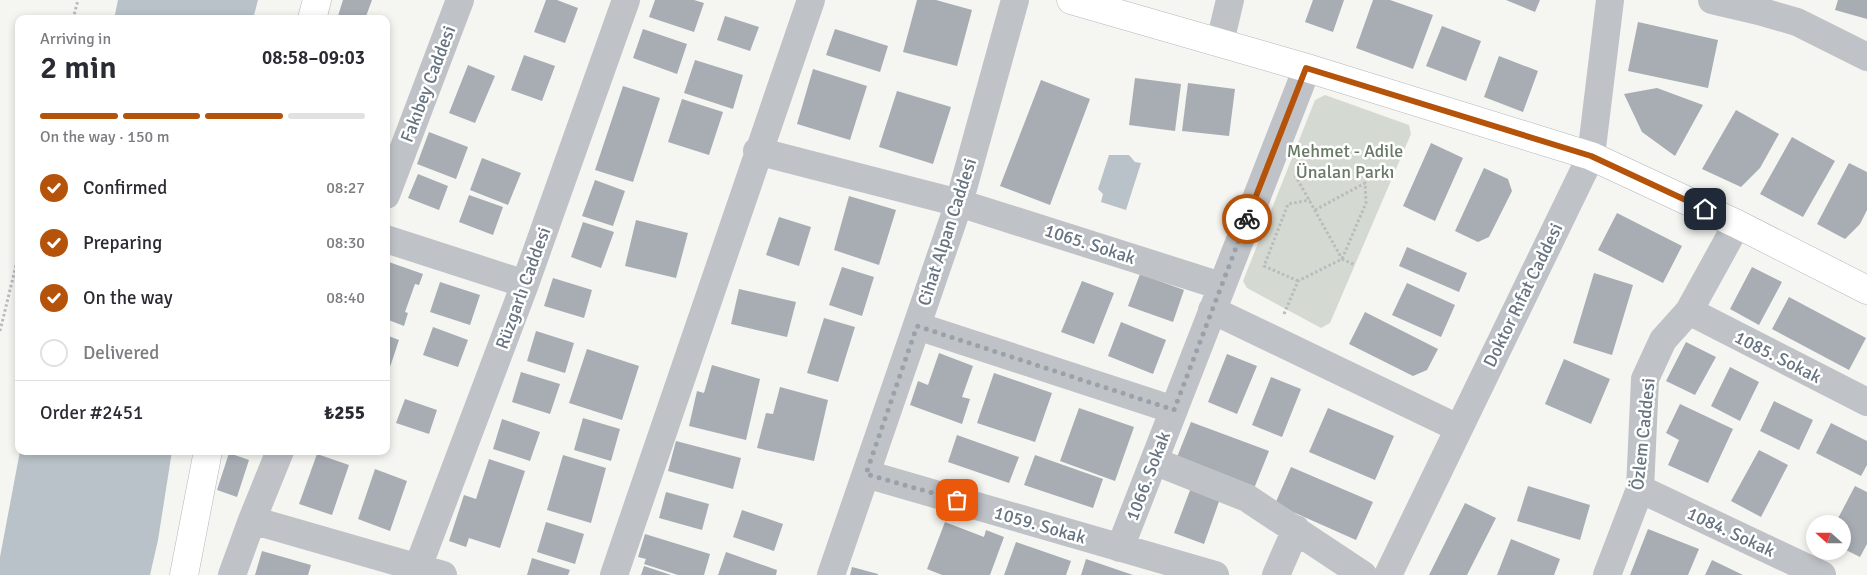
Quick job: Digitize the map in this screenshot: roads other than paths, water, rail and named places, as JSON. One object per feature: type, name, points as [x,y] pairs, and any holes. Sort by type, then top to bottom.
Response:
[{"type":"street","points":[[313,15],[317,0]]},
{"type":"street","name":"Fakıbey Caddesi","points":[[390,184],[460,0]]},
{"type":"street","name":"Rüzgarlı Caddesi","points":[[416,571],[525,284],[626,0]]},
{"type":"street","points":[[614,575],[810,0]]},
{"type":"street","name":"Cihat Alpan Caddesi","points":[[831,575],[960,203],[1015,0]]},
{"type":"street","points":[[1071,0],[1220,42],[1591,156],[1737,224],[1867,290]]},
{"type":"street","points":[[1220,42],[1230,0]]},
{"type":"street","name":"Doktor Rıfat Caddesi","points":[[1388,575],[1591,156],[1610,0]]},
{"type":"street","points":[[1712,0],[1797,22],[1867,57]]},
{"type":"street","name":"1066. Sokak","points":[[1120,548],[1306,68]]},
{"type":"street","name":"1065. Sokak","points":[[758,151],[960,203],[1217,298],[1273,340],[1458,428]]},
{"type":"street","name":"Özlem Caddesi","points":[[1607,575],[1640,489],[1645,379],[1663,340],[1689,311],[1737,224]]},
{"type":"street","points":[[390,240],[525,284]]},
{"type":"street","name":"1085. Sokak","points":[[1689,311],[1867,402]]},
{"type":"street","points":[[917,326],[1174,410]]},
{"type":"street","points":[[184,575],[207,455]]},
{"type":"street","points":[[232,575],[278,455]]},
{"type":"street","points":[[1154,461],[1247,498],[1363,575]]},
{"type":"street","name":"1059. Sokak","points":[[866,474],[1215,575]]},
{"type":"street","name":"1084. Sokak","points":[[1640,489],[1822,575]]},
{"type":"street","points":[[252,520],[416,571],[444,575]]},
{"type":"street","points":[[1276,575],[1296,529]]},
{"type":"park label","name":"Mehmet - Adile Ünalan Parkı","points":[[1345,161]]}]
